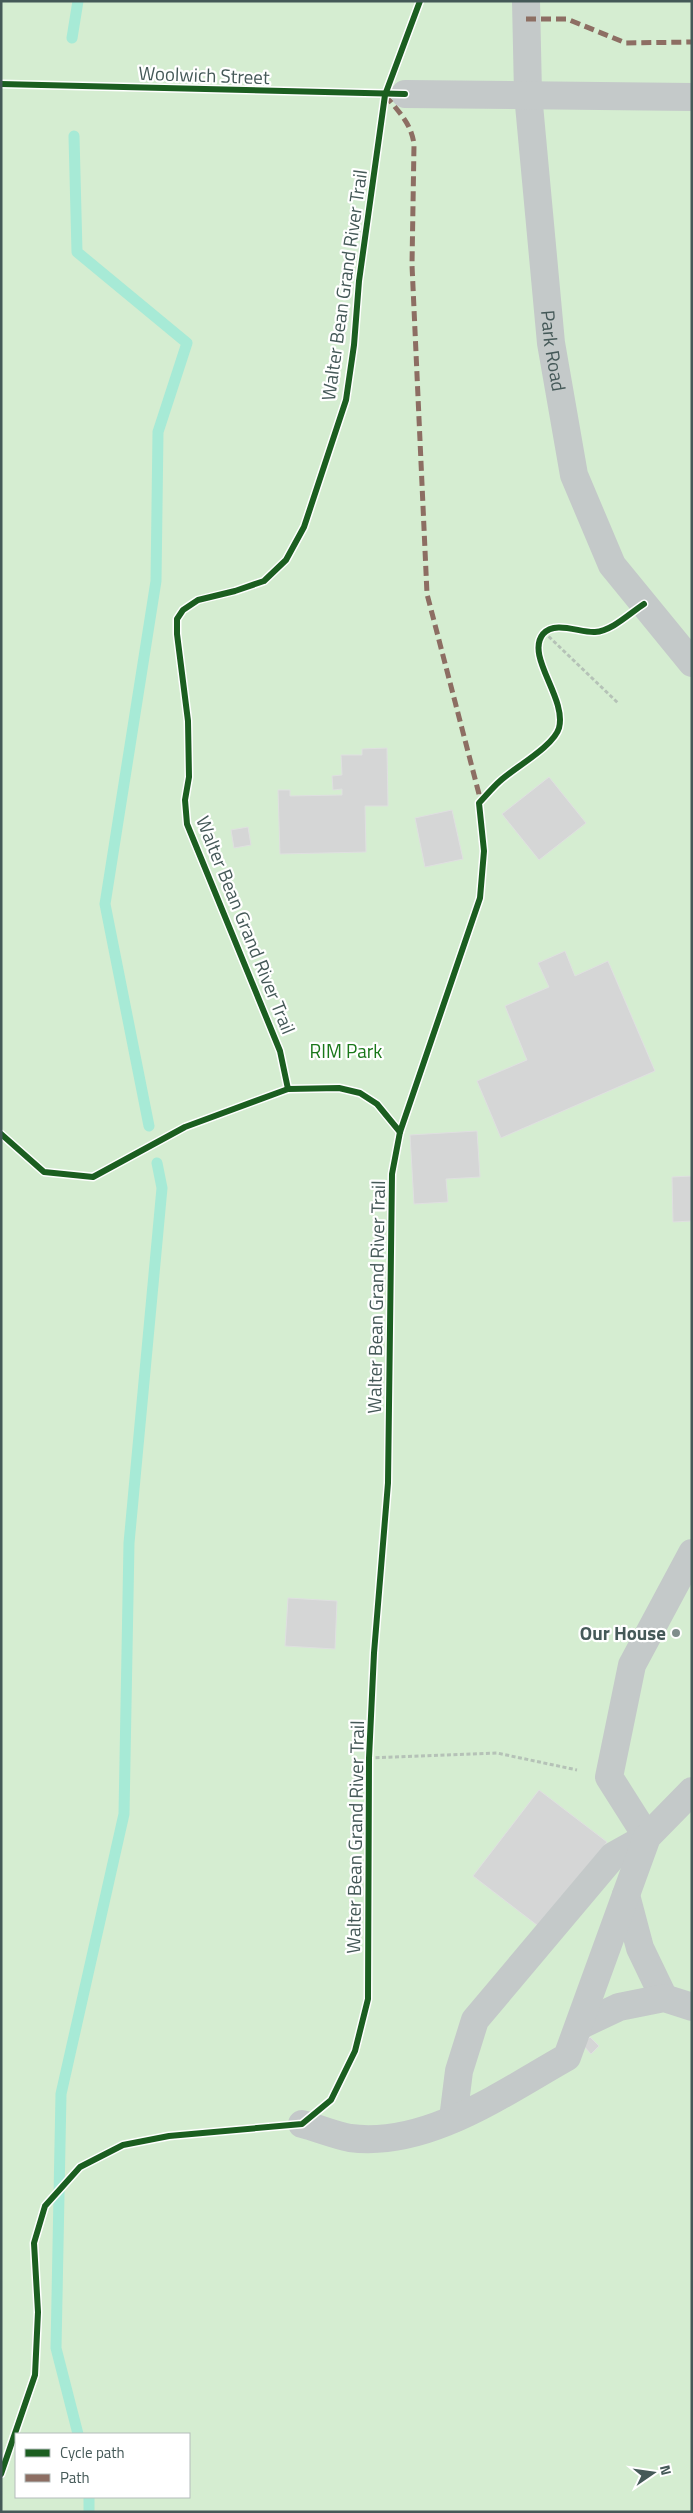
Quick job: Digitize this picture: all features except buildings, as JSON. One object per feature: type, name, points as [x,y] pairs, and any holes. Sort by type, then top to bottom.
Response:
[{"type":"street","name":"Park Road","points":[[526,1],[528,94],[551,343],[574,475],[612,565],[692,663]]},
{"type":"street","points":[[405,94],[692,97]]},
{"type":"street","points":[[647,1837],[609,1778],[632,1665],[692,1553]]},
{"type":"street","points":[[453,2119],[459,2071],[475,2020],[614,1856],[647,1837],[692,1791]]},
{"type":"street","points":[[302,2124],[350,2138],[399,2138],[467,2114],[567,2056],[647,1837]]},
{"type":"street","points":[[626,1895],[640,1948],[664,1998]]},
{"type":"street","points":[[579,2026],[618,2007],[664,1998],[692,2007]]},
{"type":"path","points":[[545,633],[618,703]]},
{"type":"path","points":[[369,1758],[497,1753],[609,1778]]},
{"type":"green space","name":"RIM Park","points":[[1,1],[692,1],[692,2512],[1,2512]]},
{"type":"waterway","points":[[72,38],[78,1]]},
{"type":"waterway","points":[[74,136],[77,252],[187,343],[158,432],[156,581],[105,904],[149,1126]]},
{"type":"waterway","points":[[78,2433],[56,2348],[61,2094],[124,1814],[129,1543],[162,1188],[157,1163]]},
{"type":"waterway","points":[[89,2498],[89,2512]]},
{"type":"marked path","points":[[526,19],[567,19],[626,43],[692,42]]},
{"type":"marked path","points":[[385,95],[407,124],[413,137],[414,145],[412,265],[427,594],[479,794],[479,803]]},
{"type":"cycle path","name":"Walter Bean Grand River Trail","points":[[288,1089],[280,1051],[187,824],[185,800],[189,777],[188,721],[177,634],[177,619],[183,610],[198,600],[235,591],[264,581],[286,560],[304,527],[346,400],[354,345],[359,281],[385,95],[420,1]]},
{"type":"cycle path","name":"Woolwich Street","points":[[1,84],[405,94]]},
{"type":"cycle path","name":"Walter Bean Grand River Trail","points":[[15,2433],[35,2375],[38,2312],[34,2243],[45,2206],[80,2167],[123,2145],[169,2136],[302,2124],[331,2100],[355,2051],[368,1999],[369,1758],[374,1653],[388,1483],[392,1174],[400,1132],[480,898],[484,851],[479,803],[500,781],[550,742],[559,728],[560,716],[557,704],[539,654],[539,643],[543,634],[548,630],[561,627],[589,632],[601,631],[614,625],[644,604]]},
{"type":"cycle path","points":[[1,1134],[44,1172],[93,1177],[185,1127],[288,1089],[339,1088],[360,1093],[377,1104],[400,1132]]},
{"type":"cycle path","name":"Walter Bean Grand River Trail","points":[[1,2474],[15,2433]]},
{"type":"place","name":"Our House","points":[[676,1633]]}]
